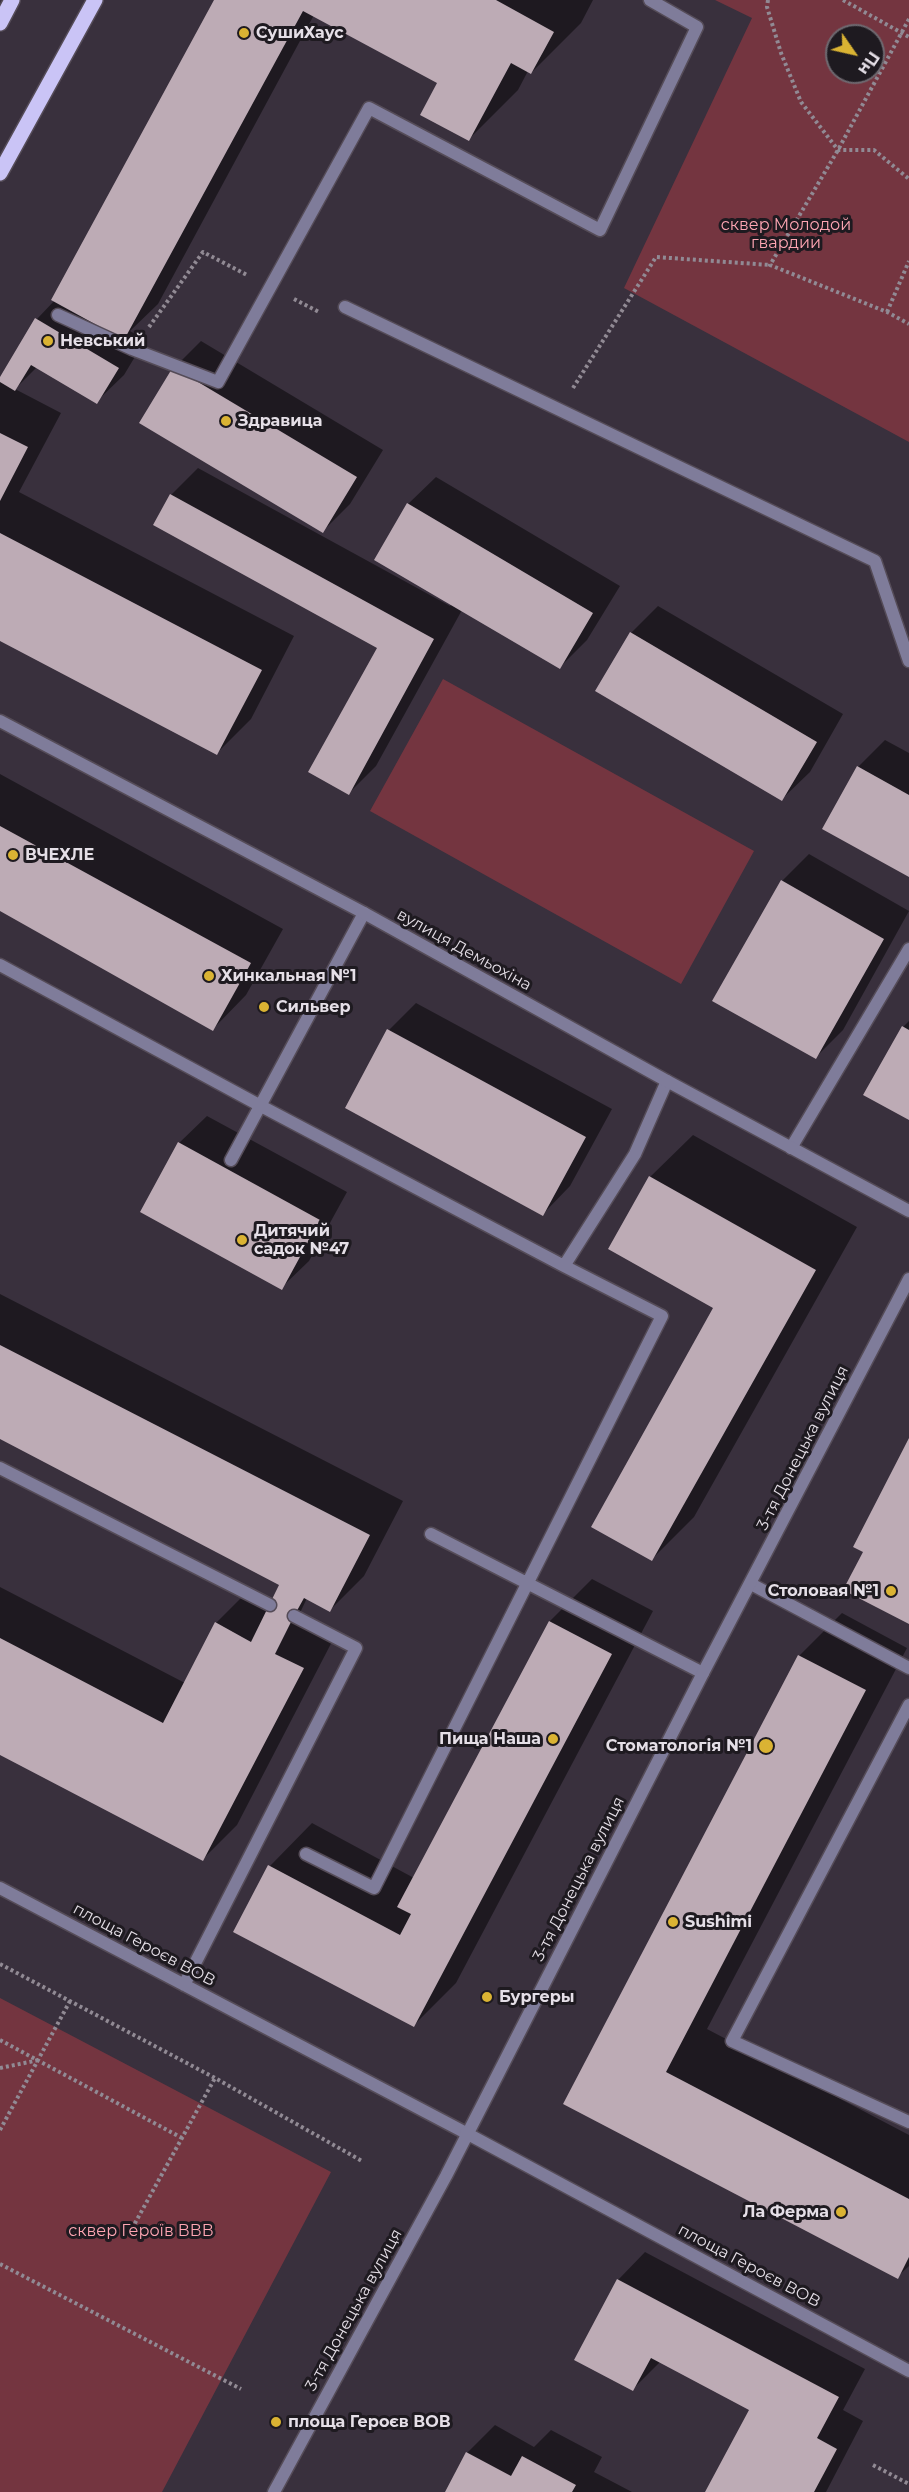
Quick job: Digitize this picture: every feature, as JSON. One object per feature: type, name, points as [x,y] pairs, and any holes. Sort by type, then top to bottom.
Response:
[{"type":"main road","points":[[0,23],[12,0]]},
{"type":"main road","points":[[0,173],[95,0]]},
{"type":"street","points":[[58,315],[132,349],[218,382],[369,108],[600,230],[697,27],[650,0]]},
{"type":"street","points":[[345,308],[875,561],[909,661]]},
{"type":"street","name":"вулиця Демьохіна","points":[[0,721],[364,913],[667,1081],[909,1211]]},
{"type":"street","points":[[231,1160],[364,913]]},
{"type":"street","points":[[791,1148],[909,950]]},
{"type":"street","points":[[0,965],[259,1105],[662,1316],[374,1888],[306,1854]]},
{"type":"street","points":[[564,1266],[635,1154],[667,1081]]},
{"type":"street","name":"3-тя Донецька вулиця","points":[[274,2492],[446,2176],[703,1673],[909,1279]]},
{"type":"street","points":[[0,1468],[270,1605]]},
{"type":"street","points":[[431,1534],[703,1673]]},
{"type":"street","points":[[751,1584],[909,1668]]},
{"type":"street","points":[[184,1985],[356,1648],[294,1617]]},
{"type":"street","points":[[909,1706],[732,2041],[909,2122]]},
{"type":"street","name":"площа Героєв ВОВ","points":[[0,1888],[466,2133],[909,2371]]},
{"type":"path","points":[[768,0],[767,7],[781,53],[801,102],[838,150]]},
{"type":"path","points":[[843,0],[909,38]]},
{"type":"path","points":[[909,19],[838,150],[770,265],[887,312],[909,324]]},
{"type":"path","points":[[838,150],[874,150],[909,179]]},
{"type":"path","points":[[887,312],[909,261]]},
{"type":"path","points":[[0,1964],[215,2078],[362,2161]]},
{"type":"path","points":[[0,2130],[70,2001]]},
{"type":"path","points":[[0,2040],[182,2138]]},
{"type":"path","points":[[0,2068],[39,2060]]},
{"type":"path","points":[[129,2234],[215,2078]]},
{"type":"path","points":[[0,2264],[241,2389]]},
{"type":"path","points":[[873,2466],[909,2484]]},
{"type":"green space","name":"сквер Молодой гвардии","points":[[715,0],[909,0],[909,442],[624,288],[752,18]]},
{"type":"green space","points":[[443,679],[754,851],[681,984],[370,811]]},
{"type":"green space","name":"сквер Героїв ВВВ","points":[[0,1998],[331,2172],[162,2492],[0,2492]]},
{"type":"building","points":[[214,0],[496,0],[554,32],[531,74],[511,63],[469,141],[420,115],[437,83],[303,11],[124,340],[51,300]]},
{"type":"building","name":"Невський","points":[[35,318],[119,368],[97,404],[31,365],[15,391],[0,382],[0,377]]},
{"type":"building","points":[[173,367],[357,477],[323,533],[139,423]]},
{"type":"building","points":[[0,433],[28,447],[0,501]]},
{"type":"building","points":[[170,494],[434,639],[349,795],[308,772],[377,648],[153,525]]},
{"type":"building","points":[[407,503],[593,613],[560,669],[374,560]]},
{"type":"building","points":[[0,533],[262,670],[217,755],[0,641]]},
{"type":"building","points":[[630,632],[817,742],[782,801],[595,691]]},
{"type":"building","points":[[857,766],[909,795],[909,877],[822,829]]},
{"type":"building","points":[[0,826],[251,963],[213,1031],[0,911]]},
{"type":"building","points":[[781,880],[884,939],[816,1059],[712,1001]]},
{"type":"building","points":[[902,1026],[909,1030],[909,1120],[863,1095]]},
{"type":"building","points":[[387,1029],[586,1137],[543,1216],[345,1108]]},
{"type":"building","points":[[178,1142],[320,1220],[282,1290],[140,1212]]},
{"type":"building","points":[[649,1176],[816,1270],[652,1561],[591,1527],[713,1308],[608,1249]]},
{"type":"building","points":[[0,1345],[370,1535],[330,1612],[304,1598],[294,1616],[275,1654],[304,1668],[203,1861],[0,1755],[0,1638],[163,1723],[215,1622],[251,1642],[279,1585],[0,1439]]},
{"type":"building","points":[[909,1438],[909,1624],[843,1590],[863,1552],[853,1547]]},
{"type":"building","points":[[549,1621],[612,1654],[414,2027],[233,1932],[268,1865],[400,1935],[411,1914],[397,1907]]},
{"type":"building","points":[[798,1655],[866,1690],[666,2072],[909,2199],[909,2257],[898,2279],[563,2104]]},
{"type":"building","points":[[617,2279],[839,2397],[817,2438],[837,2449],[814,2492],[705,2492],[749,2410],[651,2358],[633,2391],[574,2360]]},
{"type":"building","points":[[466,2452],[511,2476],[522,2456],[576,2485],[572,2492],[445,2492]]},
{"type":"place","name":"СушиХаус","points":[[244,33]]},
{"type":"place","name":"Невський","points":[[48,341]]},
{"type":"place","name":"Здравица","points":[[226,421]]},
{"type":"place","name":"ВЧЕХЛЕ","points":[[13,855]]},
{"type":"place","name":"Хинкальная №1","points":[[209,976]]},
{"type":"place","name":"Сильвер","points":[[264,1007]]},
{"type":"place","name":"Дитячий садок №47","points":[[242,1240]]},
{"type":"place","name":"Столовая №1","points":[[891,1591]]},
{"type":"place","name":"Пища Наша","points":[[553,1739]]},
{"type":"place","name":"Стоматологія №1","points":[[766,1746]]},
{"type":"place","name":"Sushimi","points":[[673,1922]]},
{"type":"place","name":"Бургеры","points":[[487,1997]]},
{"type":"place","name":"Ла Ферма","points":[[841,2212]]},
{"type":"place","name":"площа Героєв ВОВ","points":[[276,2422]]}]
